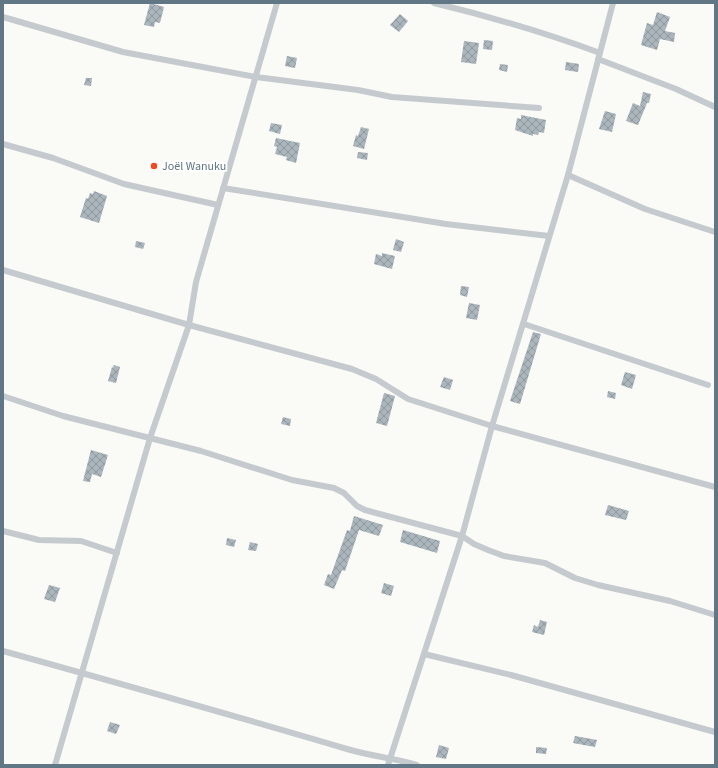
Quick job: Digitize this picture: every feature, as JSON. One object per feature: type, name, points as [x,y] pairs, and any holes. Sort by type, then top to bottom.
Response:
[{"type":"street","points":[[55,765],[83,673],[150,438],[189,325],[196,282],[277,3]]},
{"type":"street","points":[[434,3],[508,21],[599,56],[623,70],[676,89],[715,107]]},
{"type":"street","points":[[388,765],[462,536],[492,426],[568,174],[613,3]]},
{"type":"street","points":[[3,16],[123,52],[256,77],[358,90],[392,97],[539,108]]},
{"type":"street","points":[[3,144],[53,158],[124,184],[218,205]]},
{"type":"street","points":[[568,174],[645,209],[715,232]]},
{"type":"street","points":[[223,188],[446,224],[549,236]]},
{"type":"street","points":[[3,270],[189,325],[352,369],[376,379],[408,399],[492,426],[715,487]]},
{"type":"street","points":[[524,324],[708,385]]},
{"type":"street","points":[[3,396],[63,416],[201,451],[292,480],[334,488],[344,493],[357,506],[365,510],[462,536],[474,544],[504,556],[545,563],[575,578],[598,586],[670,602],[715,615]]},
{"type":"street","points":[[3,531],[40,540],[81,540],[117,553]]},
{"type":"street","points":[[3,651],[348,749],[391,757],[417,765]]},
{"type":"street","points":[[424,654],[511,675],[715,732]]},
{"type":"building","points":[[150,3],[164,7],[160,23],[155,22],[154,27],[144,25]]},
{"type":"building","points":[[657,12],[670,17],[665,31],[675,33],[674,42],[660,39],[657,50],[641,45],[647,23],[653,25]]},
{"type":"building","points":[[400,14],[408,21],[399,32],[390,25]]},
{"type":"building","points":[[484,40],[493,41],[492,50],[483,49]]},
{"type":"building","points":[[464,41],[479,43],[476,64],[461,62]]},
{"type":"building","points":[[287,56],[297,58],[295,68],[285,66]]},
{"type":"building","points":[[566,62],[579,64],[578,72],[565,70]]},
{"type":"building","points":[[500,64],[508,65],[507,72],[499,70]]},
{"type":"building","points":[[86,78],[92,78],[91,86],[84,85]]},
{"type":"building","points":[[643,92],[651,94],[649,103],[647,103],[638,125],[626,121],[633,103],[640,106]]},
{"type":"building","points":[[605,111],[616,114],[612,132],[599,129]]},
{"type":"building","points":[[521,115],[546,120],[544,133],[539,132],[538,135],[533,134],[533,136],[515,130],[517,118],[521,119]]},
{"type":"building","points":[[271,123],[282,125],[280,134],[269,131]]},
{"type":"building","points":[[361,127],[369,129],[364,149],[353,146],[356,135],[358,136]]},
{"type":"building","points":[[276,138],[300,143],[296,163],[286,160],[287,157],[275,154],[277,147],[274,146]]},
{"type":"building","points":[[358,152],[368,153],[367,160],[357,158]]},
{"type":"building","points":[[94,191],[107,196],[99,223],[80,217],[86,198],[88,199],[90,193],[93,194]]},
{"type":"building","points":[[396,239],[404,242],[401,252],[393,250]]},
{"type":"building","points":[[136,241],[145,243],[143,249],[135,247]]},
{"type":"building","points":[[382,253],[395,256],[392,269],[374,264],[376,254],[382,256]]},
{"type":"building","points":[[461,286],[469,287],[467,297],[460,295]]},
{"type":"building","points":[[469,303],[480,305],[477,320],[466,318]]},
{"type":"building","points":[[533,332],[541,334],[520,404],[510,401]]},
{"type":"building","points":[[114,365],[120,367],[116,383],[108,381]]},
{"type":"building","points":[[625,372],[636,375],[632,389],[621,385]]},
{"type":"building","points":[[444,377],[453,380],[450,390],[440,387]]},
{"type":"building","points":[[608,391],[616,393],[615,399],[607,397]]},
{"type":"building","points":[[384,393],[395,396],[387,426],[376,423]]},
{"type":"building","points":[[283,417],[291,419],[290,426],[281,424]]},
{"type":"building","points":[[91,450],[108,455],[101,477],[92,474],[90,482],[83,481]]},
{"type":"building","points":[[608,505],[629,511],[626,520],[605,515]]},
{"type":"building","points":[[354,516],[383,525],[379,536],[359,530],[345,571],[342,570],[334,589],[324,585],[328,574],[331,575],[347,530],[350,531]]},
{"type":"building","points":[[403,530],[440,541],[437,553],[400,542]]},
{"type":"building","points":[[227,538],[236,540],[234,547],[226,545]]},
{"type":"building","points":[[250,542],[258,544],[256,551],[248,550]]},
{"type":"building","points":[[384,583],[394,586],[391,596],[381,593]]},
{"type":"building","points":[[49,585],[60,588],[55,602],[44,599]]},
{"type":"building","points":[[540,620],[547,622],[544,635],[532,632],[534,625],[538,627]]},
{"type":"building","points":[[110,722],[120,725],[116,734],[107,731]]},
{"type":"building","points":[[575,736],[597,740],[595,747],[573,743]]},
{"type":"building","points":[[439,745],[449,748],[446,759],[436,757]]},
{"type":"building","points":[[536,747],[547,748],[546,754],[536,753]]},
{"type":"place","name":"Joël Wanuku","points":[[154,166]]}]
